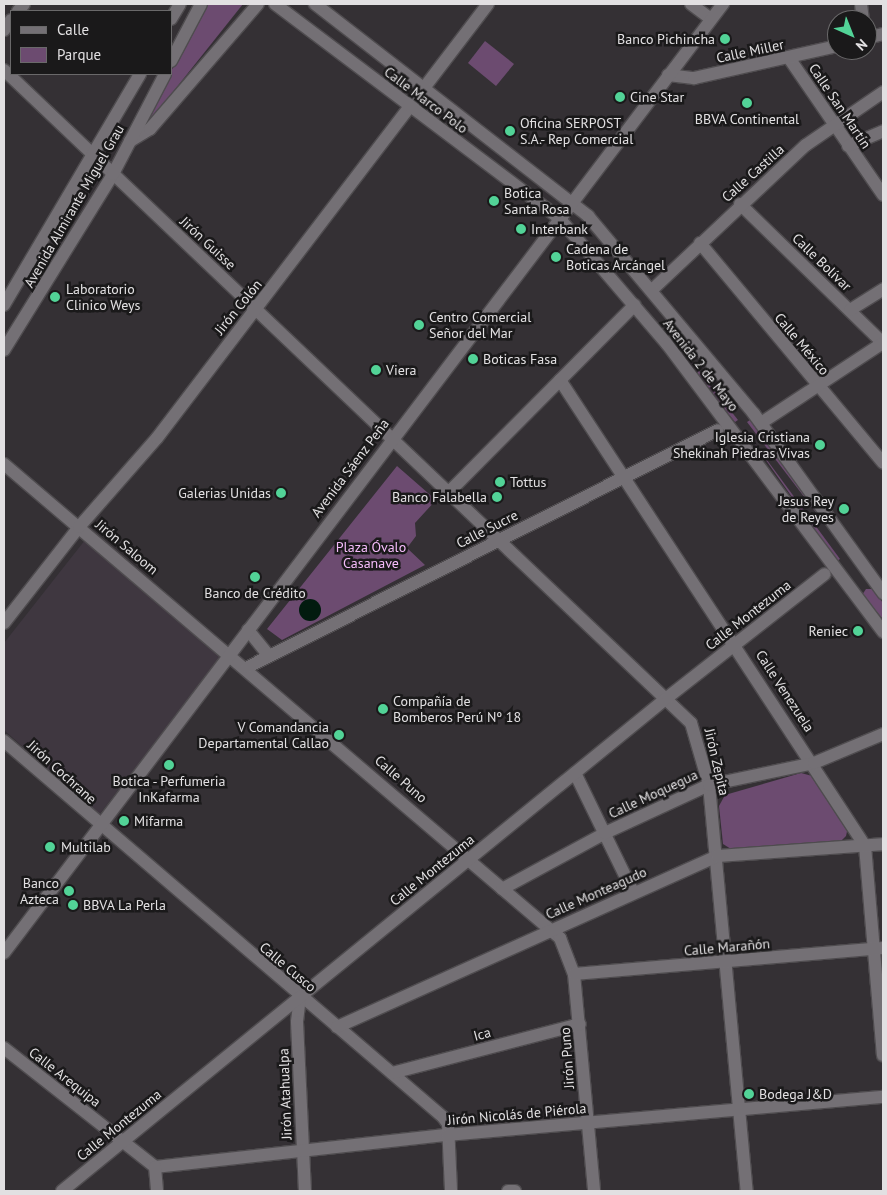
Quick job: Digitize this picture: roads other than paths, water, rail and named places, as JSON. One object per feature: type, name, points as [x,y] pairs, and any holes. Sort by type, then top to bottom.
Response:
[{"type":"street","points":[[172,17],[180,4]]},
{"type":"street","points":[[172,59],[201,4]]},
{"type":"street","points":[[130,141],[150,129],[258,4]]},
{"type":"street","name":"Calle Marco Polo","points":[[275,4],[559,218]]},
{"type":"street","name":"Calle Marco Polo","points":[[315,4],[423,89],[572,201]]},
{"type":"street","name":"Jirón Colón","points":[[4,623],[79,527],[138,462],[488,4]]},
{"type":"street","points":[[691,4],[711,19]]},
{"type":"street","name":"Avenida Sáenz Peña","points":[[4,953],[391,438],[722,4]]},
{"type":"street","name":"Calle Miller","points":[[668,75],[694,78],[827,48]]},
{"type":"street","name":"Calle San Martín","points":[[789,58],[883,195]]},
{"type":"street","name":"Jirón Guisse","points":[[4,70],[391,438]]},
{"type":"street","name":"Avenida Almirante Miguel Grau","points":[[4,305],[139,75]]},
{"type":"street","name":"Avenida Almirante Miguel Grau","points":[[4,350],[113,174],[164,75]]},
{"type":"street","name":"Calle Castilla","points":[[653,289],[740,204],[806,145],[883,92]]},
{"type":"street","points":[[848,146],[883,131]]},
{"type":"street","name":"Avenida 2 de Mayo","points":[[572,201],[653,289],[761,423],[883,593]]},
{"type":"street","name":"Calle Bolívar","points":[[740,204],[883,343]]},
{"type":"street","name":"Avenida 2 de Mayo","points":[[559,218],[635,305],[882,628]]},
{"type":"street","name":"Calle México","points":[[700,243],[883,463]]},
{"type":"street","points":[[850,310],[883,289]]},
{"type":"street","points":[[450,491],[635,305]]},
{"type":"street","points":[[761,423],[816,384],[883,343]]},
{"type":"street","name":"Calle Venezuela","points":[[560,380],[736,643],[865,846],[878,948],[883,1055]]},
{"type":"street","name":"Calle Sucre","points":[[248,667],[718,430]]},
{"type":"street","name":"Jirón Zepita","points":[[391,438],[450,491],[668,697],[694,729],[709,785],[742,1109],[747,1191]]},
{"type":"street","name":"Jirón Saloom","points":[[4,464],[230,654]]},
{"type":"street","points":[[846,581],[865,567]]},
{"type":"street","name":"Calle Montezuma","points":[[62,1191],[668,697],[825,574]]},
{"type":"street","points":[[248,630],[269,656]]},
{"type":"street","name":"Calle Puno","points":[[230,654],[248,667],[550,930]]},
{"type":"street","name":"Calle Moquegua","points":[[502,889],[605,833],[709,785],[814,764],[883,734]]},
{"type":"street","name":"Jirón Cochrane","points":[[4,741],[100,826]]},
{"type":"street","points":[[575,773],[633,892]]},
{"type":"street","name":"Calle Cusco","points":[[100,826],[443,1117],[447,1135],[451,1191]]},
{"type":"street","name":"Calle Monteagudo","points":[[337,1027],[633,892],[717,856],[883,844]]},
{"type":"street","name":"Jirón Puno","points":[[550,930],[560,938],[574,974],[580,1024],[586,1123],[594,1191]]},
{"type":"street","name":"Calle Marañón","points":[[574,974],[878,948]]},
{"type":"street","name":"Jirón Atahualpa","points":[[300,997],[301,1149],[304,1191]]},
{"type":"street","name":"Ica","points":[[392,1073],[580,1024]]},
{"type":"street","name":"Calle Arequipa","points":[[4,1048],[155,1167]]},
{"type":"street","name":"Jirón Nicolás de Piérola","points":[[155,1167],[301,1149],[883,1097]]},
{"type":"street","points":[[155,1167],[158,1191]]},
{"type":"street","points":[[508,1191],[515,1191]]},
{"type":"place","name":"Banco Pichincha","points":[[725,39]]},
{"type":"place","name":"Cine Star","points":[[620,97]]},
{"type":"place","name":"BBVA Continental","points":[[747,103]]},
{"type":"place","name":"Oficina SERPOST S.A.- Rep Comercial","points":[[510,131]]},
{"type":"place","name":"Botica Santa Rosa","points":[[494,201]]},
{"type":"place","name":"Interbank","points":[[521,229]]},
{"type":"place","name":"Cadena de Boticas Arcángel","points":[[556,257]]},
{"type":"place","name":"Laboratorio Clinico Weys","points":[[55,297]]},
{"type":"place","name":"Centro Comercial Señor del Mar","points":[[419,325]]},
{"type":"place","name":"Boticas Fasa","points":[[473,359]]},
{"type":"place","name":"Viera","points":[[376,370]]},
{"type":"place","name":"Iglesia Cristiana Shekinah Piedras Vivas","points":[[820,445]]},
{"type":"place","name":"Tottus","points":[[500,482]]},
{"type":"place","name":"Galerias Unidas","points":[[281,493]]},
{"type":"place","name":"Banco Falabella","points":[[497,497]]},
{"type":"place","name":"Jesus Rey de Reyes","points":[[844,509]]},
{"type":"place","name":"Banco de Crédito","points":[[255,577]]},
{"type":"place","name":"Reniec","points":[[858,631]]},
{"type":"place","name":"Compañía de Bomberos Perú Nº 18","points":[[383,709]]},
{"type":"place","name":"V Comandancia Departamental Callao","points":[[339,735]]},
{"type":"place","name":"Botica - Perfumeria InKafarma","points":[[169,765]]},
{"type":"place","name":"Mifarma","points":[[124,821]]},
{"type":"place","name":"Multilab","points":[[50,847]]},
{"type":"place","name":"Banco Azteca","points":[[69,891]]},
{"type":"place","name":"BBVA La Perla","points":[[73,905]]},
{"type":"place","name":"Bodega J&D","points":[[749,1094]]},
{"type":"park label","name":"Plaza Óvalo Casanave","points":[[371,556]]}]
